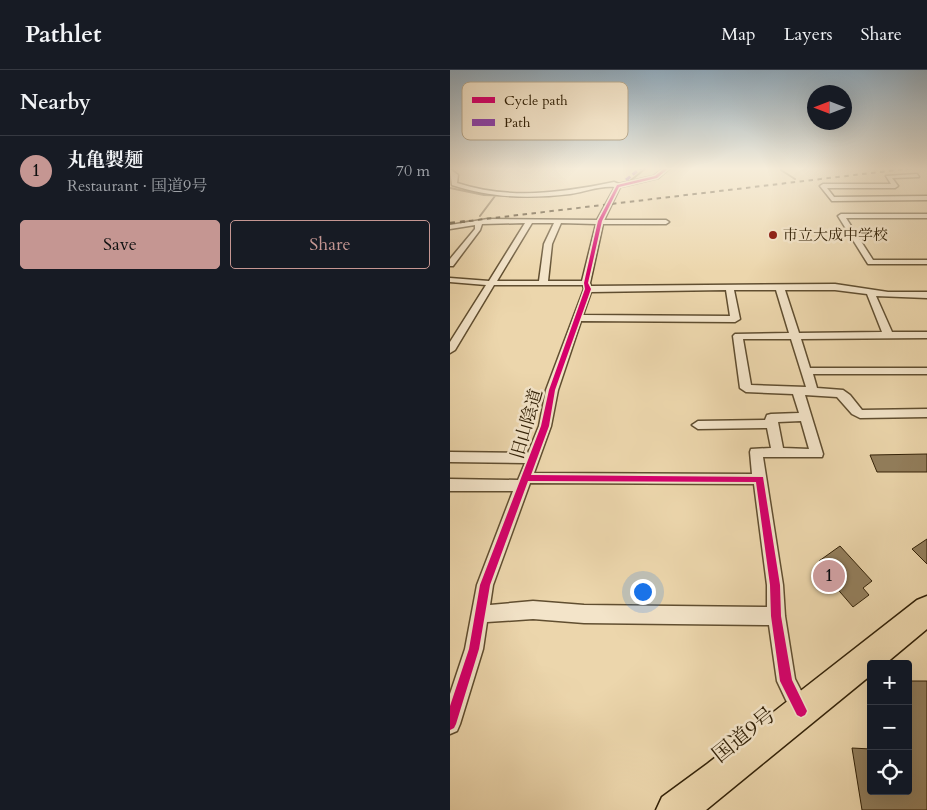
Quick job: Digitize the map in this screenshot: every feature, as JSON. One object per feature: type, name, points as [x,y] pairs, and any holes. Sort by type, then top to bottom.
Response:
[{"type":"highway","name":"国道9号","points":[[675,810],[720,777],[927,610]]},
{"type":"street","name":"旧山陰道","points":[[450,724],[474,649],[485,585],[545,426],[552,390],[579,318],[600,221],[609,203]]},
{"type":"street","points":[[927,216],[841,216],[871,262],[927,262]]},
{"type":"street","points":[[450,227],[479,223],[530,221],[666,222]]},
{"type":"street","points":[[450,350],[530,221]]},
{"type":"street","points":[[542,284],[547,266],[548,245],[558,222]]},
{"type":"street","points":[[450,264],[478,229],[479,223]]},
{"type":"street","points":[[450,280],[587,286],[730,289],[835,288],[871,293],[927,295]]},
{"type":"street","points":[[780,288],[812,392]]},
{"type":"street","points":[[579,318],[735,319],[730,289]]},
{"type":"street","points":[[871,293],[888,334]]},
{"type":"street","points":[[927,346],[923,335],[738,336],[746,388],[839,393],[847,397],[853,410],[860,414],[927,413]]},
{"type":"street","points":[[806,371],[927,371]]},
{"type":"street","points":[[798,392],[817,454],[756,452],[776,585],[776,616],[786,681],[801,711]]},
{"type":"street","points":[[778,453],[771,418],[806,417]]},
{"type":"street","points":[[698,425],[772,424]]},
{"type":"street","points":[[450,456],[534,458]]},
{"type":"street","points":[[450,485],[525,482],[760,479]]},
{"type":"street","points":[[480,614],[533,610],[584,614],[776,616]]},
{"type":"building","points":[[927,454],[927,472],[877,472],[870,455]]},
{"type":"building","points":[[927,539],[927,564],[912,549]]},
{"type":"building","points":[[840,546],[872,581],[863,588],[869,595],[853,607],[828,578],[832,575],[819,561]]},
{"type":"building","points":[[912,681],[927,681],[927,810],[862,810],[852,748],[867,749],[867,795],[912,795]]},
{"type":"waterway","points":[[480,216],[490,203]]},
{"type":"waterway","points":[[465,222],[478,221],[467,222]]},
{"type":"railway","points":[[460,222],[623,203]]},
{"type":"railway","points":[[460,222],[470,221]]},
{"type":"railway","points":[[450,223],[460,222]]},
{"type":"cycle path","points":[[450,724],[474,649],[485,585],[545,426],[552,390],[588,289],[586,283],[600,221],[609,203]]},
{"type":"cycle path","points":[[526,478],[760,479],[775,585],[776,616],[786,681],[801,711]]},
{"type":"place","name":"市立大成中学校","points":[[773,235]]},
{"type":"place","name":"丸亀製麺","points":[[829,576]]}]
